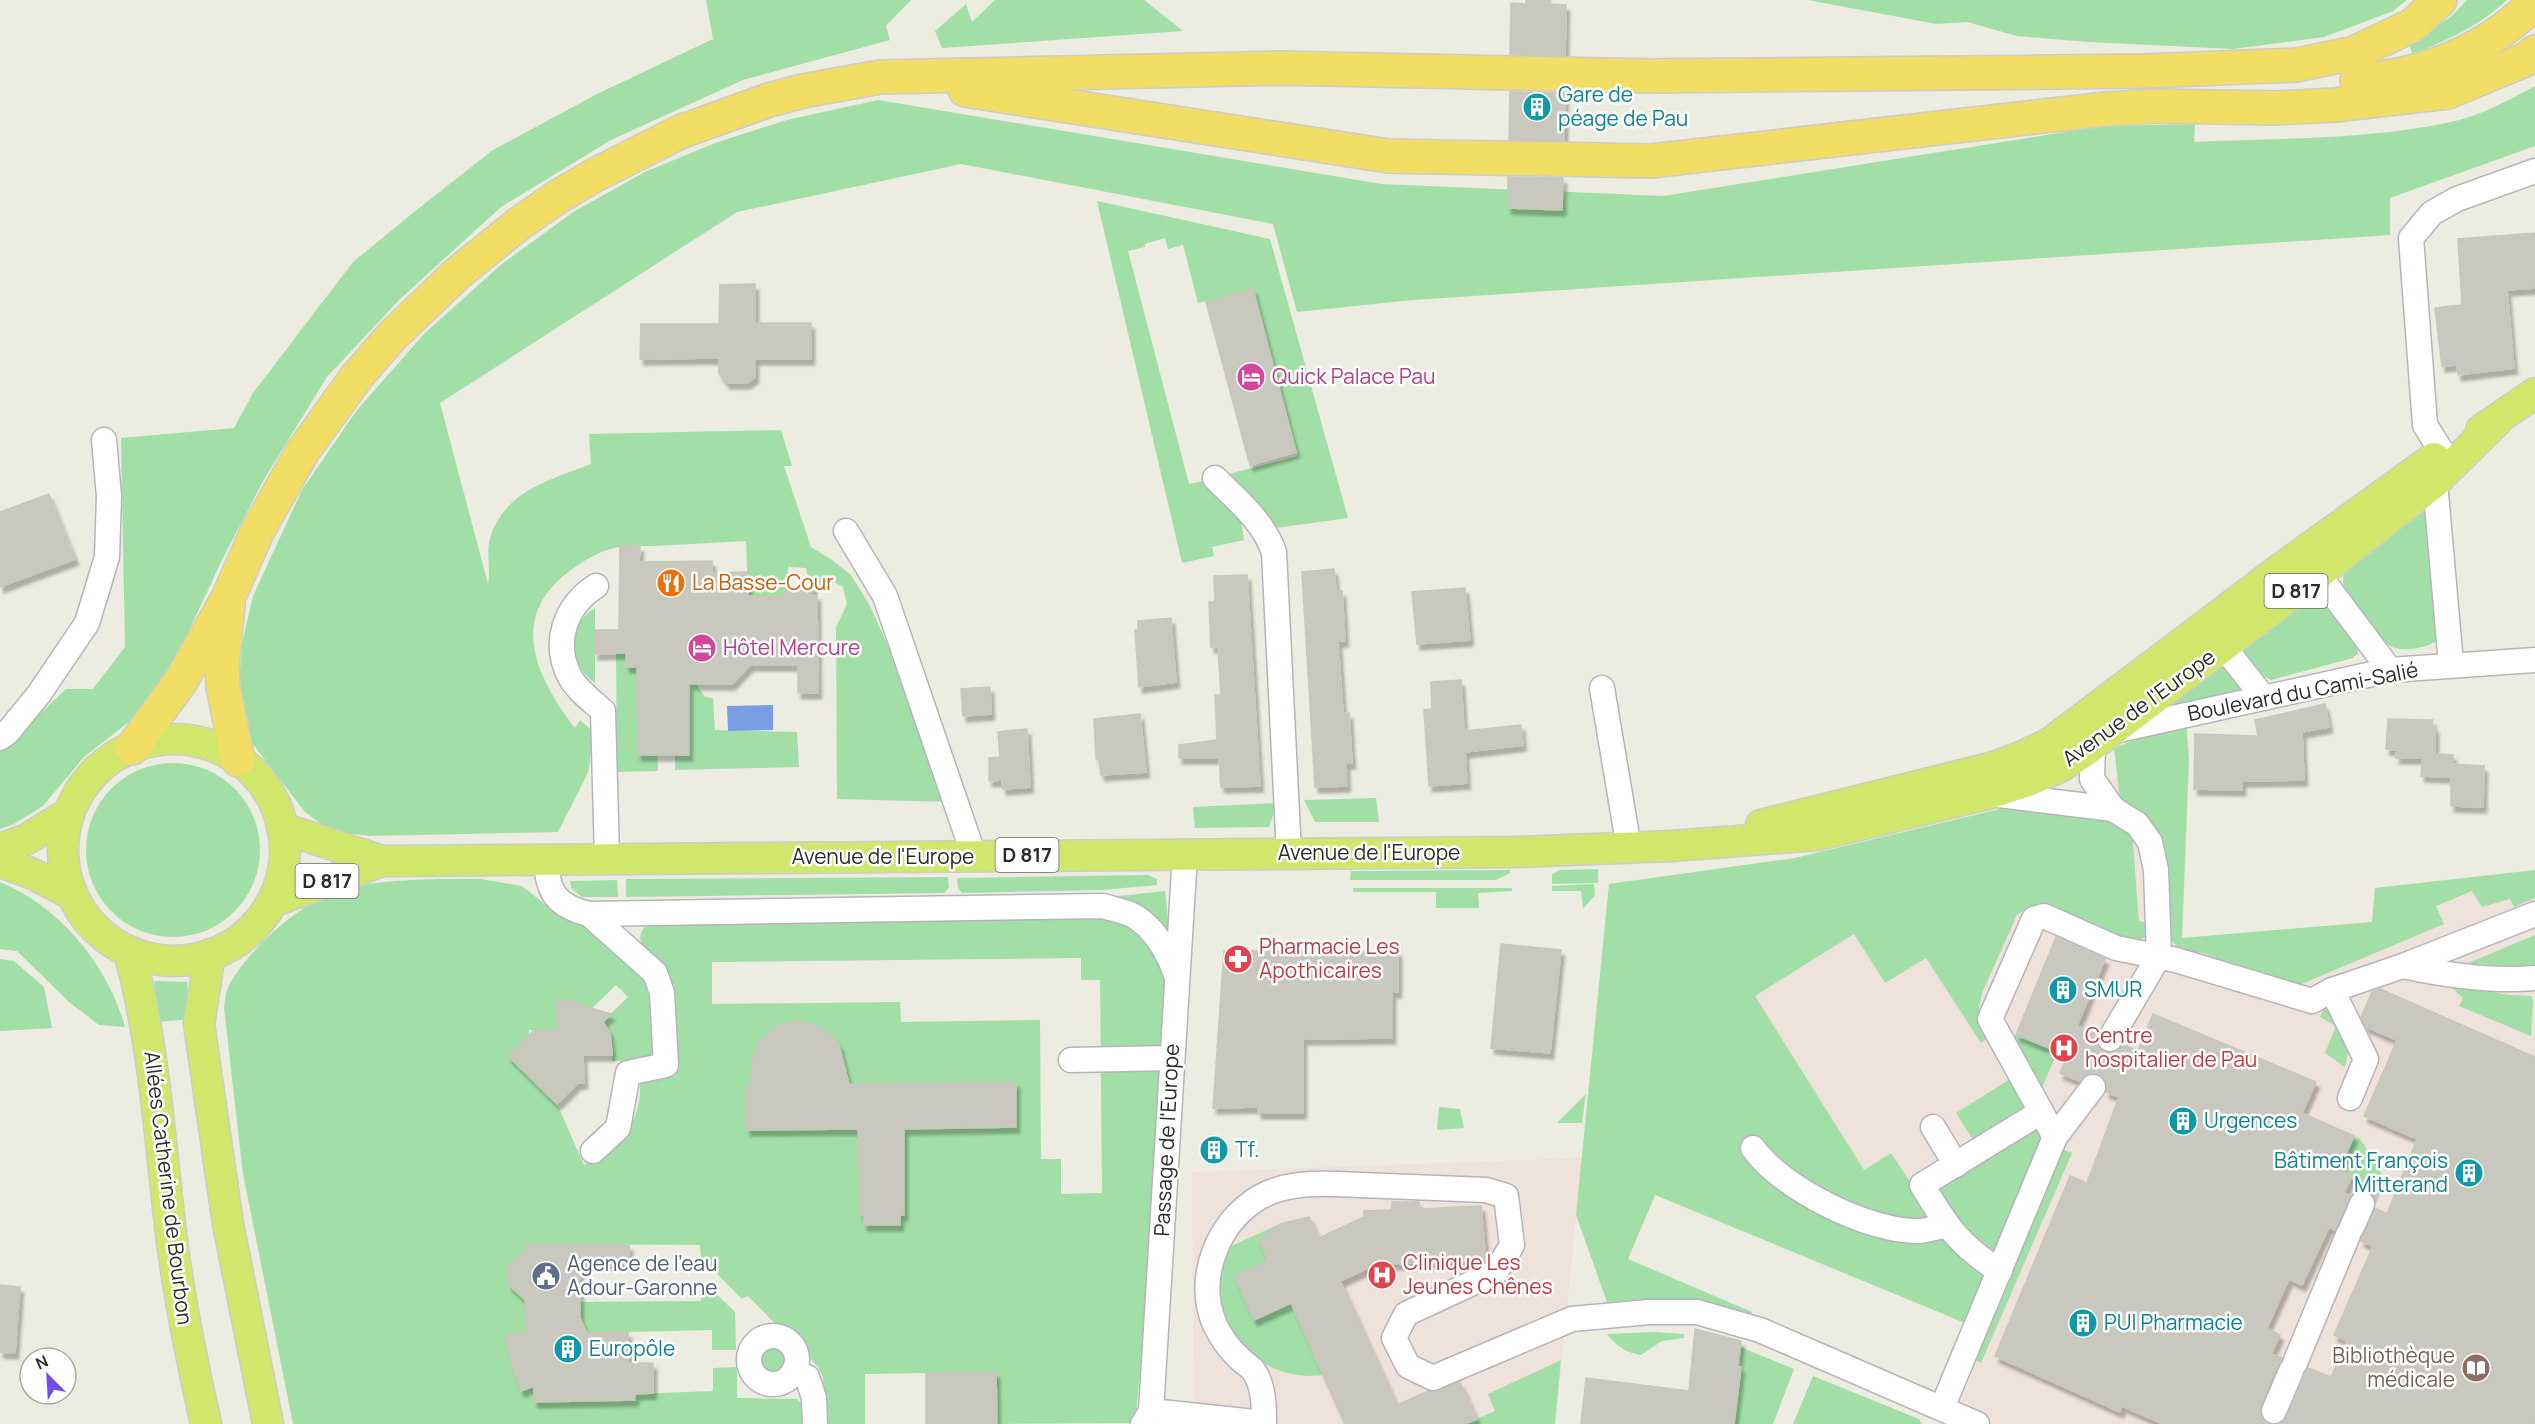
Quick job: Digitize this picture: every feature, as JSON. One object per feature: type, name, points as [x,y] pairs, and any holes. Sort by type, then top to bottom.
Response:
[{"type":"highway","points":[[132,748],[181,681],[229,596],[258,530],[283,485],[329,413],[393,335],[485,250],[559,196],[680,132],[726,114],[803,91],[880,77],[1280,68],[1653,76],[2146,71],[2296,65],[2354,53],[2413,25],[2440,0]]},
{"type":"highway","points":[[2146,71],[2192,87],[2317,85],[2378,79],[2442,64],[2493,39],[2535,2]]},
{"type":"highway","points":[[880,77],[1388,156],[1651,161],[2106,109],[2158,106],[2334,105],[2448,92],[2525,60],[2535,52]]},
{"type":"highway","points":[[2158,106],[2192,87]]},
{"type":"highway","points":[[229,596],[223,646],[223,687],[238,760]]},
{"type":"main road","name":"Avenue de l'Europe","points":[[1671,846],[1964,775],[2024,756],[2070,729],[2283,567],[2442,452],[2498,420],[2535,393]]},
{"type":"main road","name":"Avenue de l'Europe","points":[[282,828],[382,861],[1517,852],[1671,846],[1818,835],[1988,794],[2028,781],[2060,767],[2101,739],[2435,482],[2498,420]]},
{"type":"main road","points":[[153,741],[186,741],[219,749],[238,760],[253,772],[264,786],[272,799],[282,828],[284,866],[272,902],[263,917],[245,935],[224,949],[183,961],[162,961],[129,952],[109,941],[86,920],[71,894],[62,854],[69,813],[87,781],[100,768],[132,748],[153,741]]},
{"type":"main road","points":[[0,849],[27,839],[69,813]]},
{"type":"main road","name":"Avenue de l'Europe","points":[[272,902],[382,861]]},
{"type":"main road","points":[[0,862],[33,874],[71,894]]},
{"type":"main road","name":"Allées Catherine de Bourbon","points":[[129,952],[147,1028],[175,1261],[189,1350],[206,1424]]},
{"type":"main road","points":[[210,954],[199,1024],[228,1224],[267,1424]]},
{"type":"street","points":[[2442,452],[2425,425],[2411,238],[2432,213],[2457,199],[2535,171]]},
{"type":"street","points":[[0,738],[8,732],[39,694],[87,623],[107,557],[109,496],[104,440]]},
{"type":"street","points":[[1215,478],[1257,520],[1268,535],[1274,552],[1289,854]]},
{"type":"street","points":[[2435,482],[2451,664]]},
{"type":"street","points":[[846,531],[885,596],[974,856]]},
{"type":"street","points":[[2283,567],[2318,574],[2390,670]]},
{"type":"street","points":[[596,586],[587,592],[570,612],[561,642],[564,661],[571,678],[603,711],[607,858]]},
{"type":"street","points":[[2222,613],[2223,646],[2264,698]]},
{"type":"street","name":"Boulevard du Cami-Salié","points":[[2101,739],[2264,698],[2390,670],[2535,660]]},
{"type":"street","points":[[1602,688],[1629,848]]},
{"type":"street","points":[[2101,739],[2092,779],[2113,809],[2137,824],[2150,842],[2156,870],[2159,956],[2110,1039]]},
{"type":"street","points":[[1988,794],[2113,809]]},
{"type":"street","name":"Passage de l'Europe","points":[[1147,1418],[1185,854]]},
{"type":"street","points":[[546,859],[547,877],[554,895],[571,910],[589,914],[1102,906],[1133,916],[1145,926],[1168,951],[1178,977]]},
{"type":"street","points":[[641,959],[635,938],[635,924],[645,913]]},
{"type":"street","points":[[589,914],[655,973],[662,993],[666,1065],[628,1073],[618,1128],[593,1151]]},
{"type":"street","points":[[2055,1137],[1990,1019],[2034,919],[2044,916],[2116,948],[2159,956],[2322,996],[2535,914]]},
{"type":"street","points":[[2403,966],[2440,974],[2510,979],[2535,978]]},
{"type":"street","points":[[2322,996],[2366,1059],[2350,1098]]},
{"type":"street","points":[[1071,1060],[1172,1058]]},
{"type":"street","points":[[1942,1408],[2055,1137],[2093,1087]]},
{"type":"street","points":[[2000,1271],[1973,1254],[1946,1226],[1922,1185],[2041,1112]]},
{"type":"street","points":[[1933,1127],[1956,1165]]},
{"type":"street","points":[[1753,1148],[1761,1160],[1788,1183],[1856,1217],[1895,1228],[1921,1232],[1946,1226]]},
{"type":"street","points":[[1147,1418],[1264,1424],[1264,1397],[1253,1370],[1231,1349],[1214,1323],[1207,1283],[1210,1262],[1219,1238],[1236,1218],[1260,1197],[1285,1188],[1311,1183],[1486,1191],[1506,1196],[1512,1245],[1496,1272],[1406,1314],[1394,1338],[1408,1366],[1433,1378],[1572,1319],[1648,1312],[1697,1312],[1760,1330],[1977,1424]]},
{"type":"street","points":[[2271,1418],[2362,1204]]},
{"type":"street","points":[[793,1372],[807,1377],[814,1398],[815,1424]]},
{"type":"shaded area","name":"Centre hospitalier de Pau","points":[[2189,758],[2182,938],[2372,922],[2375,888],[2535,870],[2535,1424],[1952,1424],[1988,1333],[1582,1159],[1555,1424],[1198,1424],[1194,1397],[1192,1172],[1582,1158],[1609,884],[1795,858],[2000,809]]},
{"type":"green space","points":[[706,0],[911,0],[886,26],[890,40],[743,80],[611,140],[501,207],[400,299],[327,377],[263,481],[220,564],[175,661],[157,691],[135,717],[84,757],[43,806],[14,824],[0,829],[0,751],[66,689],[93,689],[125,647],[121,438],[234,428],[253,393],[353,262],[493,150],[597,94],[713,39]]},
{"type":"green space","points":[[995,0],[1144,0],[1183,31],[942,48],[935,31],[966,4],[972,22]]},
{"type":"green space","points":[[1808,0],[2407,0],[2393,11],[2324,37],[2234,49],[2017,36],[1967,22],[1936,24]]},
{"type":"green space","points":[[2467,0],[2507,0],[2463,32],[2413,54],[2408,43],[2451,17]]},
{"type":"green space","points":[[2535,86],[2535,146],[2390,198],[2390,235],[1413,300],[1297,312],[1273,224],[961,164],[737,212],[440,403],[488,584],[490,538],[506,508],[531,489],[591,464],[589,434],[781,430],[792,466],[784,466],[811,547],[851,575],[870,606],[948,802],[837,799],[836,627],[847,604],[843,587],[834,582],[824,587],[817,595],[812,595],[806,568],[788,567],[787,596],[748,596],[746,541],[628,546],[611,549],[579,564],[549,591],[538,610],[533,630],[540,670],[575,728],[580,720],[594,732],[588,773],[558,832],[369,836],[346,833],[321,824],[305,812],[252,743],[243,717],[239,682],[242,643],[253,596],[302,490],[357,410],[425,333],[503,263],[575,211],[645,172],[715,143],[787,120],[878,100],[1381,184],[1663,196],[2103,126],[2195,124],[2194,142],[2323,137],[2419,128],[2473,116]]},
{"type":"green space","points":[[1097,201],[1270,239],[1348,518],[1276,528],[1225,475],[1298,456],[1253,290],[1198,303],[1183,245],[1168,249],[1165,238],[1145,244],[1145,247],[1128,251],[1189,484],[1204,481],[1241,520],[1244,540],[1212,547],[1214,556],[1182,563]]},
{"type":"green space","points":[[2409,511],[2427,511],[2439,639],[2423,647],[2403,649],[2392,647],[2371,628],[2349,598],[2343,582],[2348,560]]},
{"type":"green space","points":[[2312,590],[2325,597],[2356,642],[2358,653],[2353,658],[2271,680],[2258,673],[2241,650]]},
{"type":"green space","points":[[595,608],[595,683],[579,666],[573,646],[578,625]]},
{"type":"green space","points":[[616,654],[626,654],[626,667],[637,667],[638,755],[657,755],[658,771],[617,772]]},
{"type":"green space","points":[[2222,657],[2241,689],[2166,708]]},
{"type":"green space","points":[[689,673],[705,697],[713,698],[715,730],[797,732],[799,767],[675,770],[675,755],[689,754]]},
{"type":"green space","points":[[2186,720],[2189,758],[2182,938],[2372,922],[2375,888],[2535,870],[2535,898],[2514,907],[2510,899],[2482,907],[2472,891],[2436,906],[2444,924],[2292,988],[2203,953],[2181,950],[2168,937],[2161,859],[2120,800],[2114,748]]},
{"type":"green space","points":[[173,763],[206,770],[221,778],[234,789],[245,802],[253,817],[260,850],[253,883],[245,898],[234,911],[221,922],[206,930],[173,937],[140,930],[125,922],[112,911],[101,898],[93,883],[86,850],[93,817],[101,802],[112,789],[125,778],[140,770]]},
{"type":"green space","points":[[1376,798],[1379,822],[1315,822],[1304,800]]},
{"type":"green space","points":[[1277,803],[1269,827],[1195,828],[1193,807]]},
{"type":"green space","points":[[2000,809],[2112,819],[2132,833],[2139,921],[2147,923],[2145,937],[2133,943],[2040,906],[2028,907],[2017,915],[1982,993],[1978,1014],[1988,1038],[1981,1043],[1926,958],[1885,983],[1854,934],[1755,996],[1864,1170],[1891,1153],[1939,1226],[1987,1271],[1965,1323],[1655,1195],[1628,1259],[1752,1312],[1749,1318],[1717,1307],[1678,1300],[1607,1302],[1576,1215],[1609,884],[1795,858]]},
{"type":"green space","points":[[1598,869],[1598,883],[1552,884],[1552,874],[1560,870]]},
{"type":"green space","points":[[1510,870],[1510,873],[1496,880],[1350,880],[1351,871]]},
{"type":"green space","points":[[1148,875],[1157,879],[1157,885],[1102,890],[962,893],[958,888],[957,878]]},
{"type":"green space","points":[[948,877],[949,888],[944,893],[626,897],[626,879]]},
{"type":"green space","points":[[481,879],[522,886],[557,914],[578,918],[652,978],[654,1052],[646,1059],[612,1061],[612,1040],[602,1022],[628,997],[616,985],[590,1010],[572,1002],[557,1000],[557,1031],[529,1030],[529,1035],[508,1056],[557,1104],[584,1165],[611,1147],[632,1122],[640,1098],[640,1077],[675,1076],[669,977],[663,965],[642,944],[640,939],[647,924],[1105,913],[1134,923],[1166,967],[1142,1354],[1135,1423],[997,1424],[996,1372],[865,1374],[865,1424],[824,1424],[823,1377],[818,1367],[748,1296],[742,1299],[701,1258],[700,1245],[525,1244],[525,1255],[512,1262],[508,1267],[508,1272],[510,1286],[525,1297],[525,1309],[570,1302],[701,1301],[701,1284],[705,1283],[735,1312],[736,1350],[712,1350],[712,1330],[506,1335],[511,1362],[521,1391],[534,1386],[534,1402],[635,1400],[635,1394],[713,1391],[713,1368],[737,1367],[737,1398],[797,1399],[802,1404],[803,1424],[293,1424],[243,1174],[224,1008],[226,992],[247,959],[262,943],[313,902],[348,888],[393,881]],"holes":[[[1081,958],[1081,980],[1100,980],[1102,1193],[1061,1194],[1061,1159],[1041,1159],[1040,1020],[901,1022],[900,1002],[712,1004],[712,962]],[[794,1021],[814,1024],[831,1035],[819,1085],[904,1136],[904,1215],[900,1215],[900,1225],[864,1225],[864,1215],[860,1215],[863,1126],[850,1129],[747,1130],[745,1086],[776,1086],[753,1057],[756,1050],[768,1033]]]},
{"type":"green space","points":[[617,880],[618,897],[582,897],[571,888],[570,881]]},
{"type":"green space","points":[[0,882],[42,906],[78,940],[94,960],[107,982],[125,1027],[99,1025],[69,1002],[17,951],[0,949]]},
{"type":"green space","points":[[1594,884],[1595,895],[1583,909],[1581,891],[1552,891],[1552,886]]},
{"type":"green space","points":[[1353,888],[1512,888],[1512,891],[1478,893],[1479,908],[1436,908],[1436,892],[1353,892]]},
{"type":"green space","points":[[1165,891],[1169,929],[1161,931],[1102,898]]},
{"type":"green space","points":[[2535,935],[2535,971],[2482,964],[2477,970],[2436,965],[2447,960],[2461,966]]},
{"type":"green space","points":[[0,959],[14,961],[44,987],[52,1028],[0,1031]]},
{"type":"green space","points":[[154,981],[187,982],[190,1019],[158,1022]]},
{"type":"green space","points":[[2449,985],[2510,995],[2531,996],[2533,1001],[2531,1036],[2459,1006],[2463,998]]},
{"type":"green space","points":[[2325,1006],[2331,1007],[2349,1048],[2345,1067],[2325,1053],[2336,1026],[2320,1017]]},
{"type":"green space","points":[[2016,1035],[2058,1051],[2040,1092],[2009,1040]]},
{"type":"green space","points":[[2010,1079],[2025,1103],[2025,1109],[1975,1143],[1956,1113]]},
{"type":"green space","points":[[1586,1094],[1582,1123],[1557,1123]]},
{"type":"green space","points":[[1439,1107],[1460,1109],[1464,1128],[1437,1130]]},
{"type":"green space","points":[[2036,1128],[2043,1138],[1994,1259],[1977,1249],[1932,1187]]},
{"type":"green space","points":[[2354,1136],[2360,1139],[2378,1166],[2384,1180],[2383,1195],[2349,1181],[2352,1176],[2339,1170]]},
{"type":"green space","points":[[2059,1148],[2072,1153],[1981,1363],[1972,1358]]},
{"type":"green space","points":[[1280,1224],[1259,1240],[1265,1254],[1272,1259],[1234,1277],[1254,1320],[1291,1303],[1323,1375],[1303,1376],[1284,1372],[1266,1364],[1236,1339],[1226,1323],[1219,1304],[1220,1270],[1227,1248]]},
{"type":"green space","points":[[1654,1332],[1684,1334],[1684,1338],[1662,1341],[1641,1355],[1622,1348],[1607,1334]]},
{"type":"green space","points":[[773,1345],[784,1349],[788,1360],[784,1371],[773,1375],[762,1371],[758,1360],[762,1349]]},
{"type":"green space","points":[[1740,1347],[1794,1369],[1773,1424],[1734,1424],[1741,1367],[1738,1366]]},
{"type":"green space","points":[[1561,1360],[1555,1424],[1465,1424],[1495,1411],[1488,1394]]},
{"type":"green space","points":[[1813,1376],[1919,1419],[1922,1424],[1793,1424]]},
{"type":"water","points":[[773,705],[773,730],[728,731],[727,706]]},
{"type":"building","points":[[1526,0],[1551,0],[1550,4],[1566,5],[1565,55],[1510,54],[1511,3],[1526,4]]},
{"type":"building","points":[[1510,92],[1565,93],[1564,141],[1509,140]]},
{"type":"building","points":[[1508,177],[1563,178],[1562,210],[1508,208]]},
{"type":"building","points":[[2535,233],[2535,288],[2507,290],[2514,368],[2458,375],[2457,365],[2442,366],[2435,308],[2462,305],[2458,239]]},
{"type":"building","points":[[755,284],[755,323],[811,323],[811,359],[755,359],[755,377],[747,383],[727,383],[719,374],[719,358],[640,359],[641,324],[719,324],[720,285]]},
{"type":"building","points":[[1253,289],[1296,452],[1250,465],[1206,302]]},
{"type":"building","points":[[49,494],[75,559],[0,587],[0,512]]},
{"type":"building","points":[[620,546],[640,546],[639,562],[712,561],[712,573],[748,572],[748,596],[786,596],[786,588],[811,588],[812,595],[817,595],[818,693],[798,693],[798,665],[750,665],[732,684],[689,684],[689,755],[638,755],[637,667],[626,667],[626,653],[595,654],[595,630],[619,630]]},
{"type":"building","points":[[1334,569],[1336,591],[1342,591],[1345,641],[1338,641],[1343,713],[1349,713],[1352,763],[1346,763],[1347,786],[1315,787],[1302,572]]},
{"type":"building","points":[[1247,575],[1260,786],[1221,787],[1219,758],[1179,758],[1179,745],[1217,740],[1215,695],[1221,695],[1218,647],[1211,647],[1209,602],[1215,602],[1214,576]]},
{"type":"building","points":[[1465,588],[1470,640],[1417,644],[1412,592]]},
{"type":"building","points":[[1171,618],[1176,682],[1139,687],[1135,630],[1138,630],[1138,621]]},
{"type":"building","points":[[1461,680],[1464,731],[1521,725],[1523,745],[1465,752],[1467,783],[1429,786],[1424,710],[1432,709],[1431,682]]},
{"type":"building","points":[[990,687],[991,714],[963,716],[961,689]]},
{"type":"building","points":[[2325,704],[2329,727],[2302,732],[2304,780],[2242,781],[2242,790],[2194,789],[2195,734],[2258,736],[2255,720]]},
{"type":"building","points":[[1140,714],[1146,772],[1101,775],[1099,759],[1096,759],[1094,719]]},
{"type":"building","points":[[2388,719],[2433,720],[2435,754],[2453,755],[2453,764],[2484,766],[2483,807],[2451,806],[2451,777],[2421,776],[2422,758],[2396,758],[2397,750],[2386,749]]},
{"type":"building","points":[[1027,729],[1030,787],[1003,789],[1002,780],[989,781],[989,758],[1000,757],[998,732]]},
{"type":"building","points":[[2056,937],[2105,959],[2077,1026],[2097,1034],[2097,1045],[2102,1051],[2116,1052],[2123,1044],[2138,1051],[2153,1014],[2316,1082],[2302,1113],[2354,1136],[2339,1170],[2352,1176],[2344,1193],[2351,1196],[2338,1225],[2335,1230],[2329,1227],[2302,1285],[2289,1279],[2267,1328],[2280,1335],[2271,1354],[2282,1358],[2261,1406],[2262,1419],[2268,1424],[2163,1424],[2122,1406],[2120,1412],[1995,1356],[2070,1176],[2087,1183],[2119,1097],[2106,1092],[2106,1081],[2095,1073],[2087,1074],[2079,1081],[2060,1073],[2067,1055],[2016,1035]]},
{"type":"building","points":[[1501,944],[1561,950],[1550,1053],[1491,1048]]},
{"type":"building","points":[[1224,951],[1398,951],[1398,992],[1392,992],[1392,1038],[1303,1039],[1303,1113],[1258,1113],[1258,1107],[1213,1108]]},
{"type":"building","name":"Bâtiment François Mitterand","points":[[2380,989],[2535,1057],[2535,1424],[2279,1424],[2287,1417],[2308,1368],[2331,1377],[2347,1341],[2334,1335],[2373,1246],[2361,1241],[2362,1237],[2375,1208],[2387,1214],[2417,1139],[2364,1116],[2397,1040],[2366,1027],[2361,1017],[2372,992]]},
{"type":"building","points":[[557,1000],[572,1002],[611,1014],[603,1022],[610,1033],[612,1055],[583,1055],[584,1083],[578,1083],[557,1104],[508,1056],[534,1030],[557,1031]]},
{"type":"building","points":[[794,1021],[814,1024],[831,1035],[839,1045],[849,1084],[1016,1082],[1016,1127],[904,1129],[904,1215],[900,1215],[900,1225],[864,1225],[864,1215],[860,1215],[858,1129],[747,1130],[745,1086],[751,1086],[753,1057],[758,1043],[774,1028]]},
{"type":"building","points":[[1392,1202],[1419,1202],[1419,1209],[1481,1206],[1486,1261],[1377,1264],[1340,1281],[1397,1405],[1428,1391],[1438,1391],[1460,1382],[1477,1419],[1465,1424],[1345,1424],[1291,1303],[1254,1320],[1234,1276],[1268,1261],[1259,1240],[1280,1224],[1309,1217],[1319,1238],[1364,1217],[1364,1211],[1392,1210]]},
{"type":"building","points":[[525,1244],[629,1245],[629,1264],[580,1264],[580,1318],[587,1333],[628,1332],[628,1363],[653,1363],[653,1393],[635,1394],[635,1400],[534,1402],[534,1386],[521,1391],[505,1335],[526,1334],[525,1300],[509,1285],[507,1274],[512,1262],[525,1253]]},
{"type":"building","points":[[0,1285],[20,1287],[15,1353],[0,1352]]},
{"type":"building","points":[[1695,1329],[1741,1341],[1738,1366],[1741,1367],[1734,1424],[1581,1424],[1586,1378],[1689,1391]]},
{"type":"building","points":[[996,1372],[997,1424],[926,1424],[926,1373]]},
{"type":"tunnel","points":[[2362,1204],[2373,1181]]},
{"type":"place","name":"Gare de péage de Pau","points":[[1537,107]]},
{"type":"place","name":"Quick Palace Pau","points":[[1251,377]]},
{"type":"place","name":"La Basse-Cour","points":[[671,583]]},
{"type":"place","name":"Hôtel Mercure","points":[[702,648]]},
{"type":"place","name":"Pharmacie Les Apothicaires","points":[[1238,959]]},
{"type":"place","name":"SMUR","points":[[2063,990]]},
{"type":"place","name":"Centre hospitalier de Pau","points":[[2064,1048]]},
{"type":"place","name":"Urgences","points":[[2183,1121]]},
{"type":"place","name":"Tf.","points":[[1214,1150]]},
{"type":"place","name":"Bâtiment François Mitterand","points":[[2469,1173]]},
{"type":"place","name":"Clinique Les Jeunes Chênes","points":[[1382,1275]]},
{"type":"place","name":"Agence de l'eau Adour-Garonne","points":[[546,1276]]},
{"type":"place","name":"PUI Pharmacie","points":[[2083,1323]]},
{"type":"place","name":"Europôle","points":[[568,1349]]},
{"type":"place","name":"Bibliothèque médicale","points":[[2476,1368]]}]
